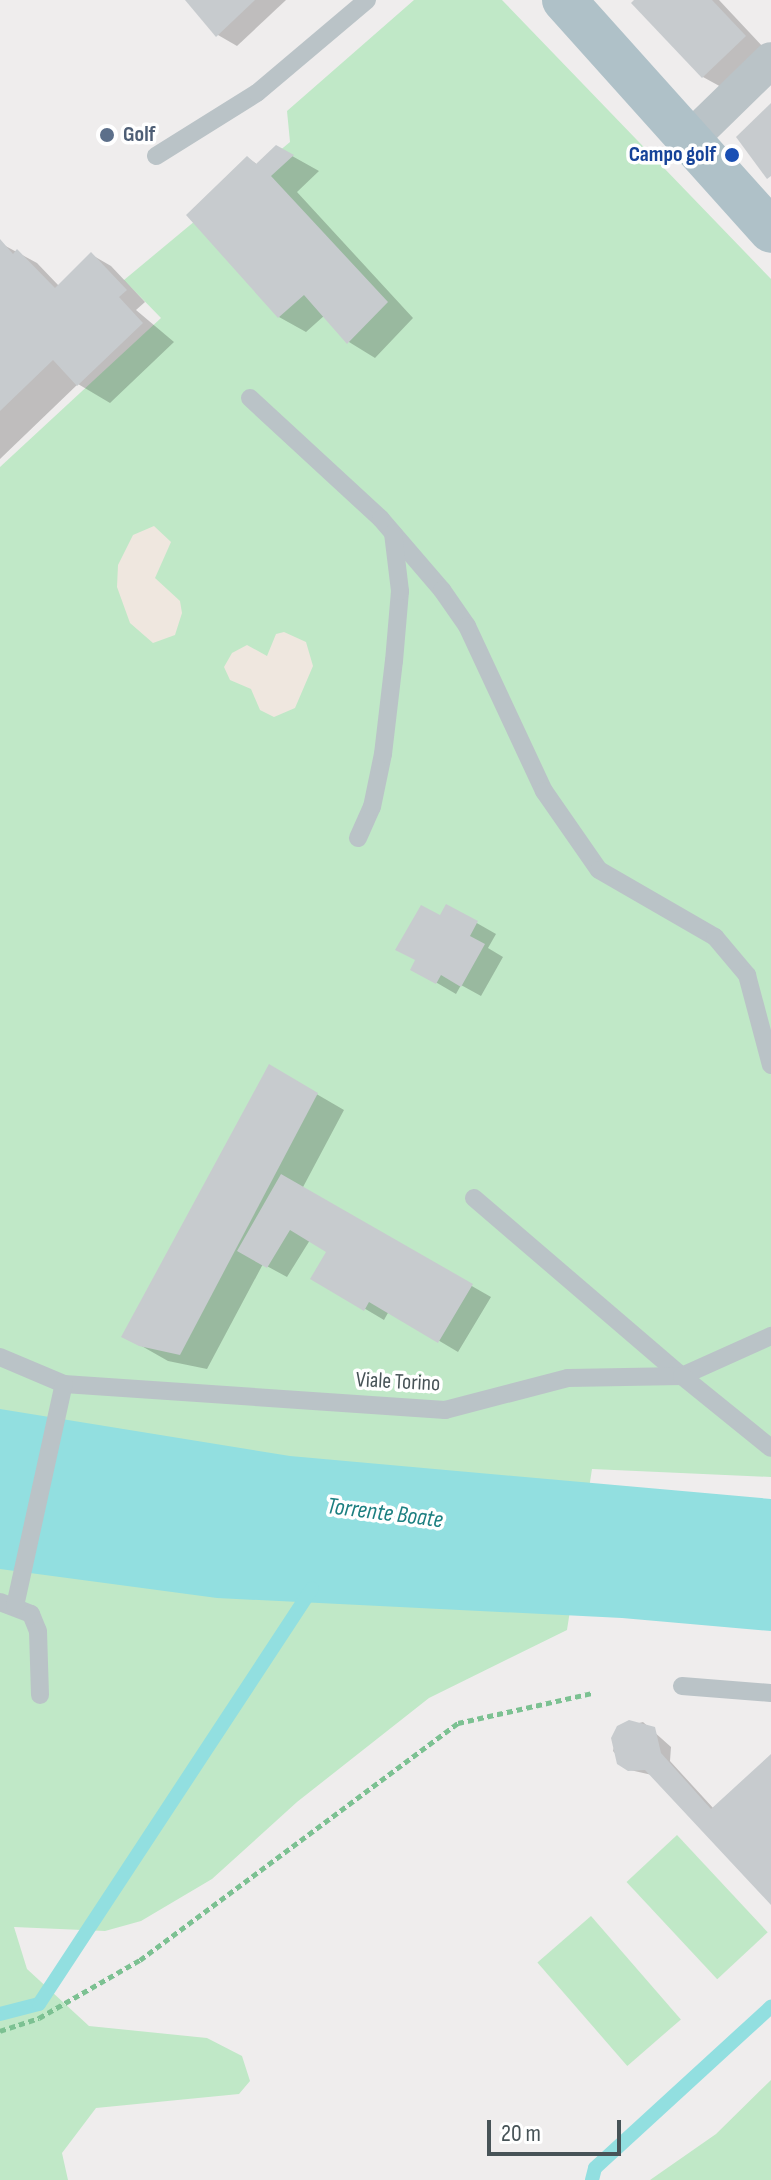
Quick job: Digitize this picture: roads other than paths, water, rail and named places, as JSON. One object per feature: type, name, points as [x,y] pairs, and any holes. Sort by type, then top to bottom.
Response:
[{"type":"main road","points":[[564,3],[771,231]]},
{"type":"street","points":[[687,142],[771,60]]},
{"type":"lane","points":[[156,156],[257,93],[367,0]]},
{"type":"lane","points":[[250,398],[393,533],[467,626],[544,791],[599,870],[715,937],[747,975],[771,1065]]},
{"type":"lane","points":[[358,838],[372,807],[392,677],[400,591],[393,533]]},
{"type":"lane","points":[[474,1198],[771,1448]]},
{"type":"lane","points":[[682,1376],[771,1336]]},
{"type":"lane","name":"Viale Torino","points":[[0,1357],[64,1384],[445,1410],[568,1378],[682,1376]]},
{"type":"lane","points":[[40,1695],[38,1631],[31,1614],[7,1604],[18,1583],[64,1384]]},
{"type":"lane","points":[[682,1686],[771,1693]]},
{"type":"water","name":"Torrente Boate","points":[[0,1409],[290,1456],[771,1499],[771,1631],[622,1618],[217,1598],[0,1569]]},
{"type":"waterway","points":[[0,2014],[39,2004],[312,1589]]},
{"type":"waterway","points":[[592,2180],[595,2168],[771,2007]]},
{"type":"place","name":"Golf","points":[[107,135]]},
{"type":"place","name":"Campo golf","points":[[732,155]]}]
